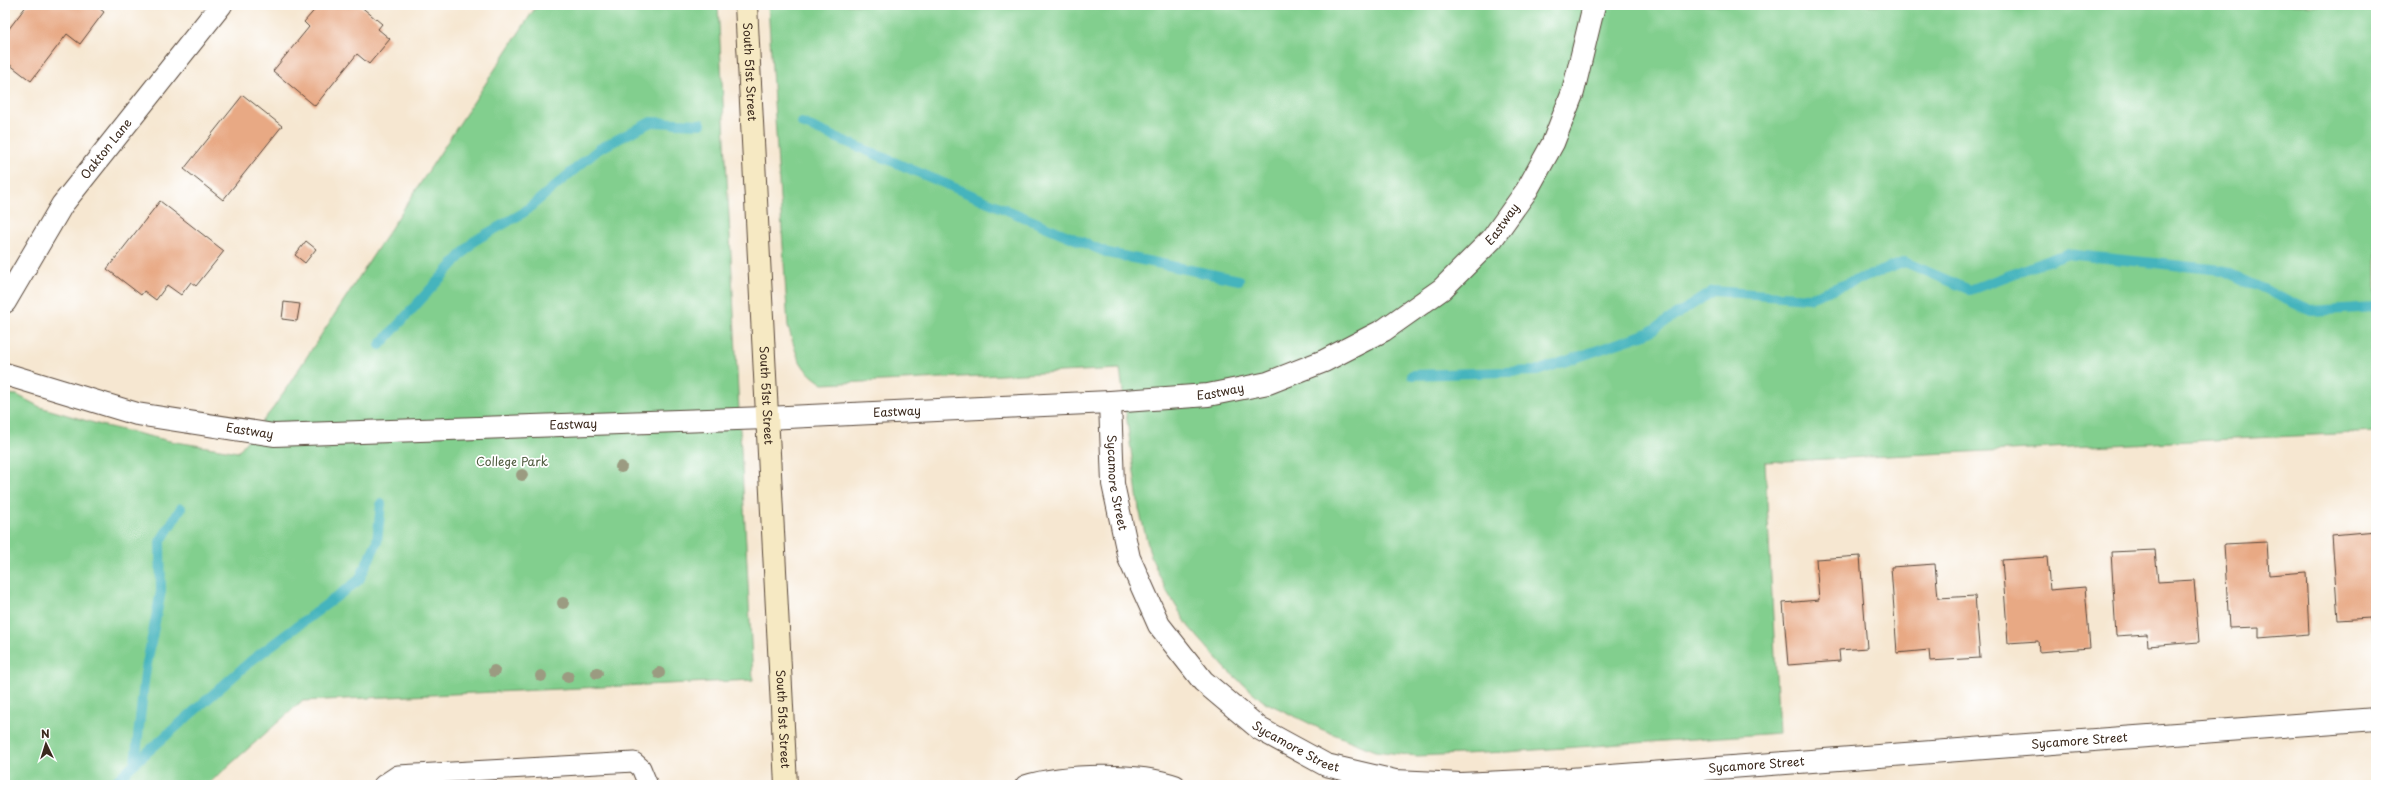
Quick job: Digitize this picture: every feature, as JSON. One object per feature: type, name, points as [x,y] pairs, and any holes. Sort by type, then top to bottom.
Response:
[{"type":"street","name":"Oakton Lane","points":[[5,302],[62,205],[221,5]]},
{"type":"street","name":"South 51st Street","points":[[746,5],[786,785]]},
{"type":"street","name":"Eastway","points":[[5,374],[137,414],[274,435],[766,418],[1110,402],[1208,395],[1268,383],[1324,361],[1384,330],[1442,289],[1492,239],[1528,190],[1553,143],[1573,92],[1594,5]]},
{"type":"street","name":"Sycamore Street","points":[[1110,402],[1113,484],[1129,558],[1159,624],[1204,681],[1260,729],[1326,765],[1395,781],[1461,784],[1570,779],[2376,720]]},
{"type":"lane","points":[[383,785],[398,776],[634,762],[641,768],[648,785]]},
{"type":"lane","points":[[1025,785],[1076,777],[1124,776],[1166,781],[1176,785]]},
{"type":"green space","name":"College Park","points":[[537,5],[718,5],[753,680],[302,701],[207,785],[5,785],[5,394],[17,395],[40,407],[101,425],[170,441],[238,452],[274,407]]},
{"type":"green space","points":[[768,5],[2376,5],[2376,432],[1765,462],[1779,733],[1506,752],[1417,756],[1375,751],[1321,729],[1263,701],[1227,670],[1189,627],[1166,590],[1151,557],[1139,509],[1120,369],[823,384],[814,378],[803,366],[796,353],[788,327]]},
{"type":"building","points":[[27,5],[95,5],[104,12],[80,44],[67,34],[31,81],[5,61],[5,34]]},
{"type":"building","points":[[319,5],[359,5],[382,24],[378,29],[390,39],[369,64],[357,54],[315,106],[273,71],[309,27],[304,22]]},
{"type":"building","points":[[243,95],[282,126],[223,200],[184,169]]},
{"type":"building","points":[[160,201],[224,251],[196,286],[191,282],[181,295],[167,285],[156,300],[144,291],[141,295],[107,269]]},
{"type":"building","points":[[306,241],[316,249],[305,263],[295,255]]},
{"type":"building","points":[[284,302],[300,304],[297,321],[282,319]]},
{"type":"building","points":[[2376,531],[2376,630],[2371,630],[2370,618],[2338,620],[2332,535]]},
{"type":"building","points":[[2267,542],[2269,575],[2306,572],[2309,634],[2259,638],[2259,627],[2229,628],[2224,544]]},
{"type":"building","points":[[2155,550],[2158,582],[2194,580],[2199,642],[2148,646],[2147,634],[2116,636],[2111,552]]},
{"type":"building","points":[[1860,556],[1867,648],[1839,650],[1840,661],[1788,665],[1783,603],[1819,600],[1816,559]]},
{"type":"building","points":[[2047,557],[2050,590],[2085,587],[2090,648],[2039,652],[2038,641],[2008,643],[2002,560]]},
{"type":"building","points":[[1935,564],[1938,598],[1975,596],[1980,658],[1930,661],[1929,650],[1897,653],[1891,567]]},
{"type":"waterway","points":[[380,345],[474,241],[523,213],[599,149],[651,122],[701,124]]},
{"type":"waterway","points":[[802,123],[1108,253],[1239,280]]},
{"type":"waterway","points":[[1412,375],[1537,371],[1648,333],[1713,291],[1809,298],[1905,262],[1970,290],[2066,254],[2222,270],[2311,311],[2376,307]]},
{"type":"waterway","points":[[135,763],[252,660],[359,580],[377,542],[381,504]]},
{"type":"waterway","points":[[112,785],[135,763],[145,674],[161,591],[160,542],[181,508]]}]
